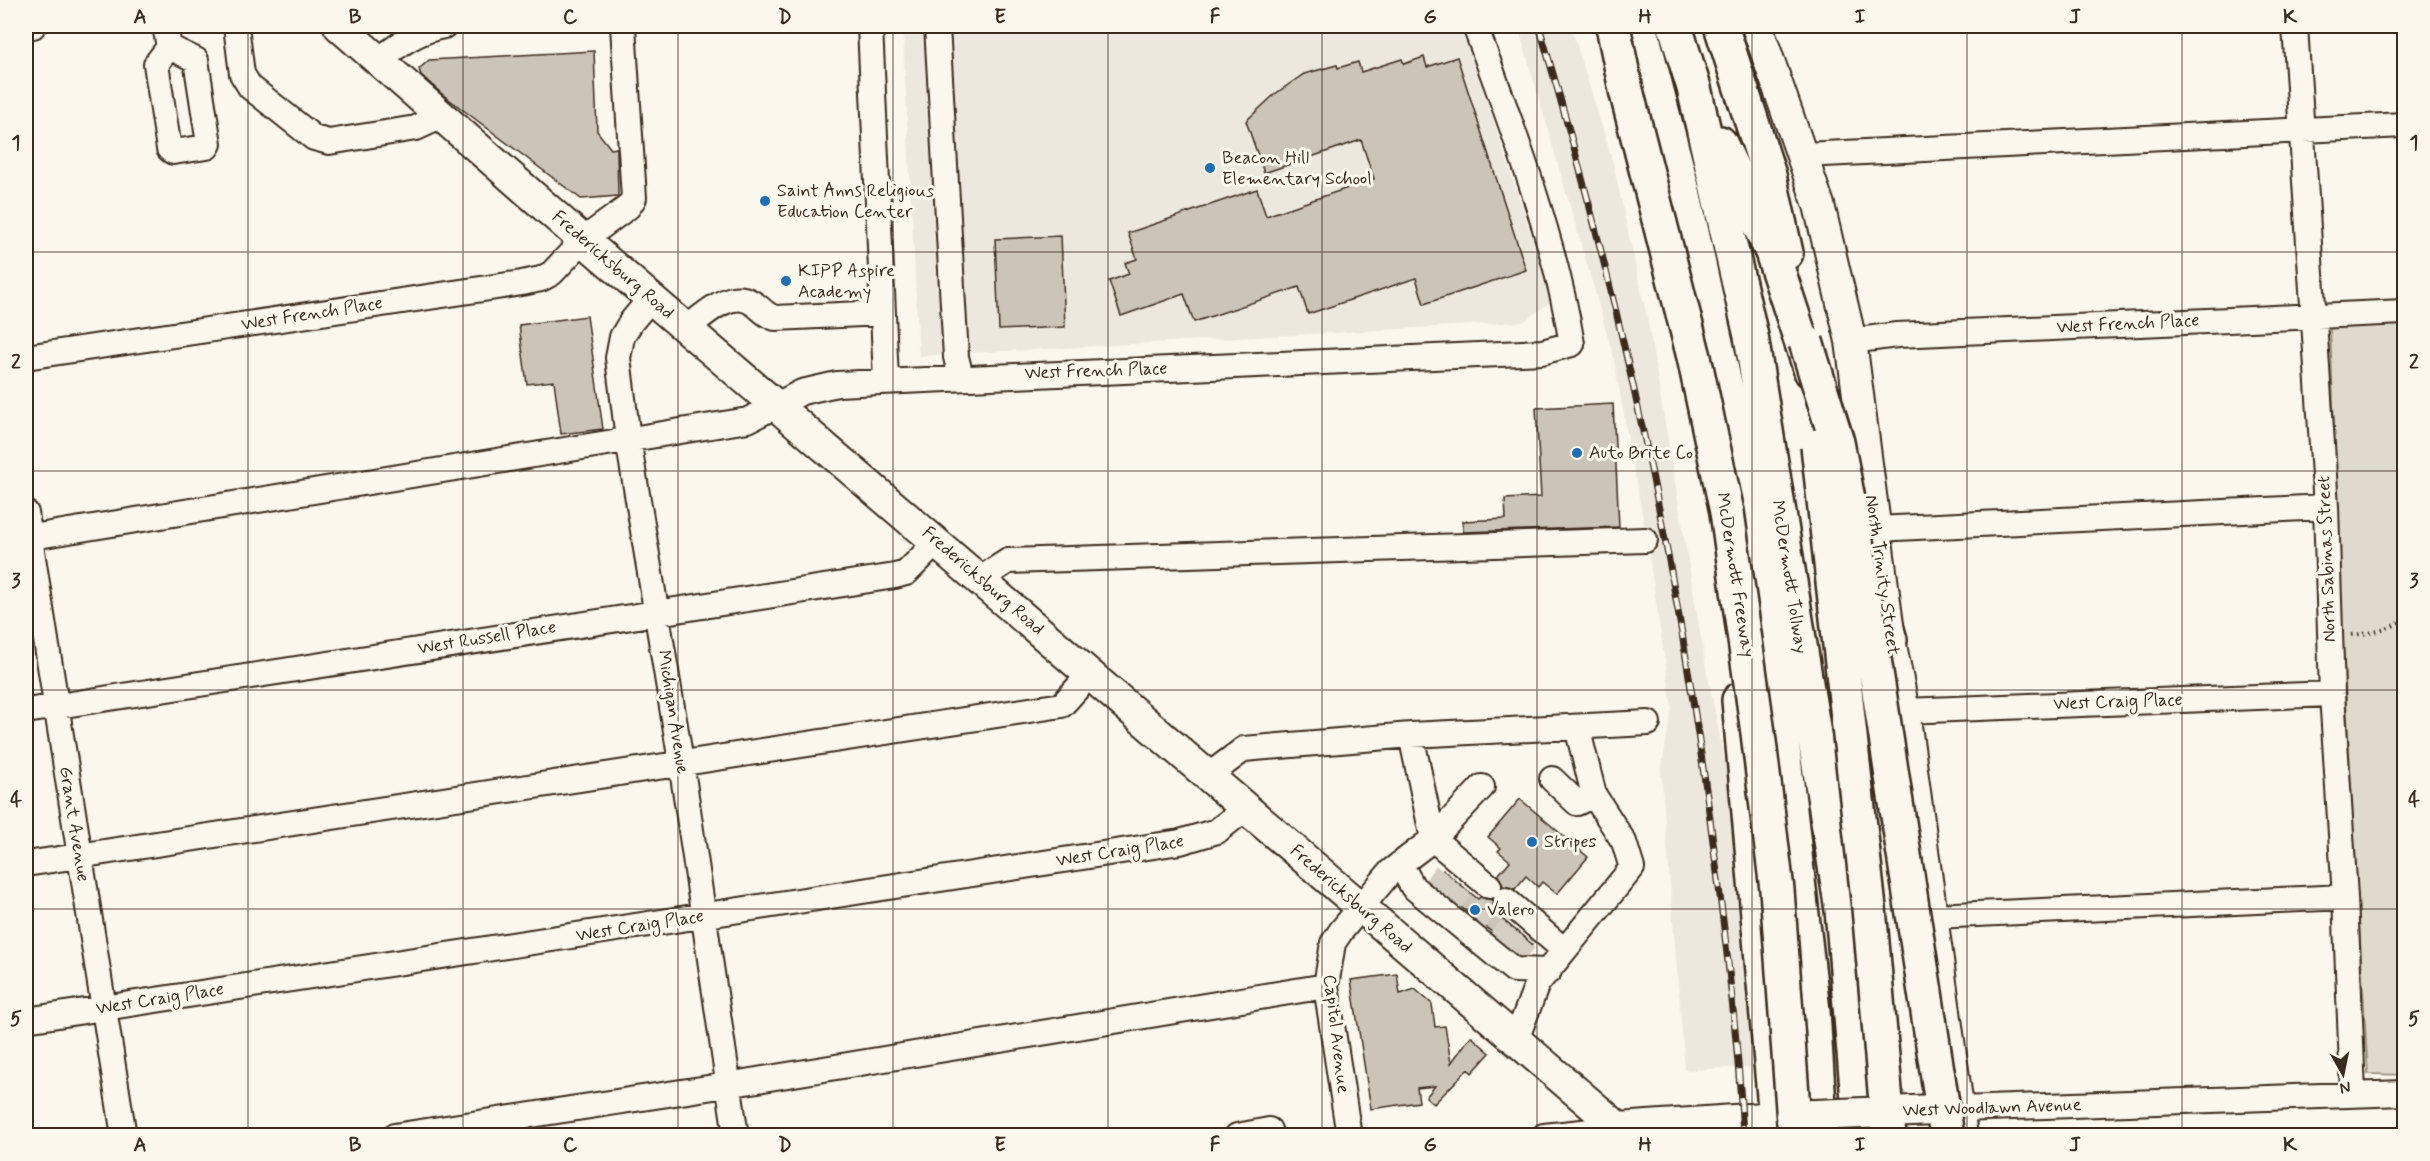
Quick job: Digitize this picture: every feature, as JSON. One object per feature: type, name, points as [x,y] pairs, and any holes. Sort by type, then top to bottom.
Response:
[{"type":"highway","name":"McDermott Freeway","points":[[1612,26],[1694,357],[1727,512],[1777,890],[1785,1126]]},
{"type":"highway","name":"McDermott Tollway","points":[[1640,26],[1683,191],[1733,421],[1765,592],[1812,999],[1821,1136]]},
{"type":"highway","name":"McDermott Tollway","points":[[1675,26],[1694,88],[1750,336],[1839,887],[1861,1136]]},
{"type":"highway","points":[[1721,26],[1769,175],[1806,342],[1837,442],[1856,542],[1951,1122]]},
{"type":"highway","points":[[1694,88],[1772,252],[1834,439],[1890,640]]},
{"type":"highway","points":[[1683,191],[1706,353],[1725,518],[1785,1126]]},
{"type":"highway","points":[[1806,342],[1868,897],[1889,1136]]},
{"type":"main road","name":"Fredericksburg Road","points":[[339,26],[583,240],[1623,1132]]},
{"type":"main road","name":"North Trinity Street","points":[[1757,26],[1820,205],[1851,341],[1890,640],[1904,711],[1934,916],[1951,1122]]},
{"type":"main road","name":"West Woodlawn Avenue","points":[[1623,1132],[1951,1122]]},
{"type":"street","points":[[26,27],[33,26]]},
{"type":"street","points":[[236,26],[242,74],[250,87],[314,138],[329,142],[416,128],[442,116]]},
{"type":"street","points":[[378,61],[400,42],[426,29],[444,26]]},
{"type":"street","name":"West French Place","points":[[26,357],[522,283],[541,279],[552,273],[583,240],[628,207],[634,198],[623,26]]},
{"type":"street","points":[[870,26],[886,380]]},
{"type":"street","points":[[937,26],[956,357],[961,377]]},
{"type":"street","name":"West French Place","points":[[27,537],[748,420],[812,388],[886,380],[1542,352],[1572,344],[1564,295],[1506,108],[1475,26]]},
{"type":"street","name":"North Sabinas Street","points":[[2295,26],[2326,507],[2331,693],[2345,897],[2353,1093]]},
{"type":"street","points":[[1804,155],[2404,125]]},
{"type":"street","name":"Michigan Avenue","points":[[651,298],[622,337],[618,358],[628,439],[681,762],[736,1136]]},
{"type":"street","points":[[687,328],[717,305],[731,299],[753,302],[767,316],[775,318],[883,313]]},
{"type":"street","name":"West French Place","points":[[1851,341],[1897,335],[2404,312]]},
{"type":"street","points":[[1876,530],[2326,507]]},
{"type":"street","name":"Grant Avenue","points":[[26,513],[27,537],[124,1136]]},
{"type":"street","points":[[980,579],[1008,561],[1645,540]]},
{"type":"street","name":"West Russell Place","points":[[26,711],[657,611],[895,576],[906,573],[937,542]]},
{"type":"street","points":[[26,864],[1062,705],[1090,674]]},
{"type":"street","name":"West Craig Place","points":[[1904,711],[2331,693]]},
{"type":"street","points":[[1208,776],[1244,749],[1411,735],[1648,723]]},
{"type":"street","points":[[1516,1040],[1538,984],[1564,950],[1602,908],[1632,868],[1624,842],[1594,795],[1577,727]]},
{"type":"street","points":[[1411,735],[1434,839],[1493,899],[1564,950]]},
{"type":"street","points":[[1552,779],[1577,803],[1594,795]]},
{"type":"street","name":"Capitol Avenue","points":[[1349,1136],[1326,986],[1333,943],[1360,907],[1400,864],[1434,839],[1482,787]]},
{"type":"street","name":"West Craig Place","points":[[26,1020],[1180,842],[1217,831],[1246,808]]},
{"type":"street","points":[[1400,864],[1413,887],[1437,902],[1470,929],[1501,955],[1514,970],[1549,971]]},
{"type":"street","points":[[1934,916],[2345,897]]},
{"type":"street","points":[[394,1136],[727,1085],[1326,986]]},
{"type":"street","name":"West Woodlawn Avenue","points":[[1951,1122],[2353,1093],[2404,1093]]},
{"type":"street","points":[[1237,1136],[1269,1131],[1271,1136]]},
{"type":"street","name":"West Woodlawn Avenue","points":[[1544,1136],[1623,1132]]},
{"type":"path","points":[[2404,418],[2402,443],[2404,460]]},
{"type":"path","points":[[2404,564],[2402,573],[2404,597]]},
{"type":"path","points":[[2329,638],[2375,632],[2396,626],[2404,619]]},
{"type":"shaded area","name":"Beacon Hill Elementary School","points":[[1142,26],[1462,26],[1553,300],[1523,322],[919,356],[903,36]]},
{"type":"shaded area","points":[[1518,26],[1571,26],[1612,159],[1648,322],[1706,667],[1727,773],[1746,915],[1755,1067],[1685,1070],[1661,771],[1672,707],[1645,530],[1613,355]]},
{"type":"shaded area","points":[[2404,322],[2404,1075],[2368,1074],[2344,663],[2330,326]]},
{"type":"building","points":[[594,51],[597,131],[611,149],[617,148],[618,196],[581,199],[442,94],[421,75],[419,69],[429,60]]},
{"type":"building","points":[[1424,57],[1427,67],[1457,57],[1526,270],[1424,304],[1416,278],[1308,314],[1299,287],[1194,322],[1184,294],[1121,316],[1109,281],[1129,274],[1125,263],[1137,259],[1128,233],[1257,189],[1266,216],[1374,179],[1361,140],[1264,173],[1246,121],[1275,94],[1304,74],[1337,65],[1338,68],[1358,62],[1361,72],[1402,59],[1404,64]]},
{"type":"building","points":[[1061,236],[1065,327],[999,330],[995,239]]},
{"type":"building","points":[[587,316],[603,429],[561,434],[554,381],[527,384],[519,325]]},
{"type":"building","name":"Auto Brite Co","points":[[1613,404],[1619,527],[1463,532],[1463,521],[1506,519],[1505,499],[1541,497],[1536,408]]},
{"type":"building","name":"Stripes","points":[[1520,799],[1588,857],[1557,894],[1542,882],[1538,887],[1526,876],[1515,889],[1503,886],[1498,875],[1510,861],[1498,851],[1501,848],[1488,837]]},
{"type":"building","points":[[1443,870],[1478,899],[1480,897],[1492,900],[1497,911],[1495,913],[1532,944],[1522,956],[1432,884]]},
{"type":"building","points":[[1397,974],[1400,994],[1415,989],[1432,1004],[1435,1027],[1445,1026],[1451,1063],[1471,1036],[1490,1053],[1472,1073],[1468,1069],[1434,1104],[1426,1097],[1435,1086],[1417,1088],[1419,1102],[1371,1109],[1351,980]]},
{"type":"tunnel","points":[[1431,892],[1446,872]]},
{"type":"tunnel","points":[[1447,906],[1463,886]]},
{"type":"tunnel","points":[[1472,926],[1497,893]]},
{"type":"tunnel","points":[[1495,946],[1511,927]]},
{"type":"tunnel","points":[[1510,958],[1526,940]]},
{"type":"railway","points":[[1539,26],[1568,126],[1620,328],[1664,532],[1699,738],[1718,878],[1735,1025],[1743,1136]]},
{"type":"place","name":"Beacon Hill Elementary School","points":[[1210,168]]},
{"type":"place","name":"Saint Anns Religious Education Center","points":[[765,201]]},
{"type":"place","name":"KIPP Aspire Academy","points":[[786,281]]},
{"type":"place","name":"Auto Brite Co","points":[[1577,453]]},
{"type":"place","name":"Stripes","points":[[1532,842]]},
{"type":"place","name":"Valero","points":[[1475,910]]}]
